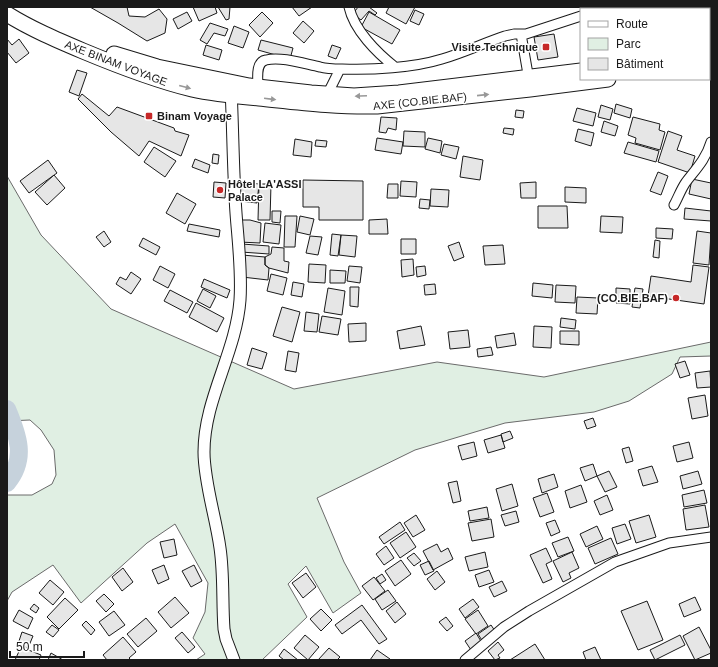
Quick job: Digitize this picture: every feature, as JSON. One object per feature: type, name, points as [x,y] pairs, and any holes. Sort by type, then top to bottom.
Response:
[{"type":"highway","name":"AXE BINAM VOYAGE","points":[[7,14],[20,14],[120,56],[231,89]]},
{"type":"highway","name":"AXE (CO.BIE.BAF)","points":[[231,89],[310,104],[354,107],[377,106],[529,84],[580,71]]},
{"type":"highway","name":"AXE (CO.BIE.BAF)","points":[[231,89],[258,87],[326,95],[376,95],[592,80]]},
{"type":"street","points":[[349,7],[353,18],[365,37],[374,48],[395,67]]},
{"type":"street","points":[[258,87],[259,68],[261,63],[266,60],[278,59],[322,68],[340,69],[395,67],[441,59],[505,36],[521,34],[580,16]]},
{"type":"street","points":[[521,34],[529,84]]},
{"type":"street","points":[[326,95],[340,69]]},
{"type":"street","points":[[231,89],[240,299],[236,327],[208,416],[204,437],[204,454],[220,547],[224,629],[234,660]]},
{"type":"street","points":[[674,205],[687,182],[708,152],[711,142]]},
{"type":"street","points":[[465,660],[504,627],[555,595],[615,562],[669,543],[711,537]]},
{"type":"green space","points":[[7,176],[41,235],[111,309],[294,389],[437,362],[544,377],[711,342],[711,356],[680,357],[672,374],[629,401],[594,412],[505,423],[415,450],[317,498],[344,562],[361,593],[333,613],[306,566],[288,584],[307,617],[262,660],[196,660],[205,654],[193,638],[205,612],[208,583],[175,524],[147,543],[81,603],[53,565],[12,592],[7,601],[7,495],[32,495],[52,484],[56,475],[54,450],[41,430],[30,420],[7,421]]},
{"type":"building","points":[[90,7],[127,7],[129,16],[145,17],[159,9],[167,19],[165,33],[147,41]]},
{"type":"building","points":[[193,7],[215,7],[217,13],[199,21]]},
{"type":"building","points":[[218,7],[230,7],[229,19],[226,20]]},
{"type":"building","points":[[292,7],[312,7],[299,16]]},
{"type":"building","points":[[358,7],[369,7],[377,13],[375,15],[369,11],[361,20],[353,14]]},
{"type":"building","points":[[389,7],[415,7],[406,24],[386,13]]},
{"type":"building","points":[[415,10],[424,14],[419,25],[410,21]]},
{"type":"building","points":[[187,12],[192,21],[178,29],[173,19]]},
{"type":"building","points":[[262,12],[273,23],[260,37],[249,25]]},
{"type":"building","points":[[369,12],[400,30],[392,44],[361,27]]},
{"type":"building","points":[[710,12],[711,12],[710,35]]},
{"type":"building","points":[[303,21],[314,31],[304,43],[293,33]]},
{"type":"building","points":[[210,23],[228,29],[225,36],[214,33],[207,44],[200,40]]},
{"type":"building","points":[[234,26],[249,32],[243,48],[228,43]]},
{"type":"building","name":"Visite Technique","points":[[554,34],[558,57],[538,60],[534,37]]},
{"type":"building","points":[[7,39],[12,45],[19,39],[29,53],[16,63],[7,52]]},
{"type":"building","points":[[261,40],[293,48],[290,59],[258,50]]},
{"type":"building","points":[[206,45],[222,50],[219,60],[203,55]]},
{"type":"building","points":[[332,45],[341,48],[336,59],[328,56]]},
{"type":"building","points":[[77,70],[87,73],[79,96],[69,92]]},
{"type":"building","points":[[82,94],[109,116],[117,107],[174,128],[175,131],[189,135],[181,156],[149,141],[139,156],[111,132],[78,99]]},
{"type":"building","points":[[616,104],[632,109],[630,118],[614,113]]},
{"type":"building","points":[[601,105],[613,109],[610,120],[598,117]]},
{"type":"building","points":[[577,108],[596,113],[593,126],[573,121]]},
{"type":"building","points":[[516,110],[524,111],[523,118],[515,117]]},
{"type":"building","points":[[381,117],[397,118],[396,130],[388,128],[386,133],[379,132]]},
{"type":"building","points":[[633,117],[660,124],[659,130],[665,132],[660,150],[635,143],[636,138],[628,135]]},
{"type":"building","points":[[604,121],[618,126],[615,136],[601,132]]},
{"type":"building","points":[[504,128],[514,129],[513,135],[503,133]]},
{"type":"building","points":[[578,129],[594,133],[591,146],[575,141]]},
{"type":"building","points":[[404,131],[425,132],[425,147],[403,146]]},
{"type":"building","points":[[668,131],[682,136],[677,150],[695,156],[690,173],[658,162]]},
{"type":"building","points":[[377,138],[403,142],[401,154],[375,150]]},
{"type":"building","points":[[428,138],[442,141],[440,153],[425,149]]},
{"type":"building","points":[[295,139],[312,142],[311,157],[293,155]]},
{"type":"building","points":[[316,140],[327,141],[326,147],[315,146]]},
{"type":"building","points":[[628,142],[659,151],[656,162],[624,153]]},
{"type":"building","points":[[444,144],[459,147],[456,159],[441,155]]},
{"type":"building","points":[[154,147],[176,161],[165,177],[144,162]]},
{"type":"building","points":[[213,154],[219,155],[218,164],[212,163]]},
{"type":"building","points":[[463,156],[483,160],[480,180],[460,177]]},
{"type":"building","points":[[195,159],[210,165],[208,173],[192,167]]},
{"type":"building","points":[[48,160],[57,173],[29,193],[20,181]]},
{"type":"building","points":[[658,172],[668,176],[661,195],[650,191]]},
{"type":"building","points":[[54,175],[65,188],[47,205],[35,192]]},
{"type":"building","points":[[692,179],[711,183],[711,199],[689,194]]},
{"type":"building","points":[[303,180],[363,181],[363,220],[319,220],[319,207],[303,207]]},
{"type":"building","points":[[401,181],[417,182],[416,197],[400,196]]},
{"type":"building","name":"Hôtel LA'ASSI Palace","points":[[214,182],[226,183],[225,198],[213,197]]},
{"type":"building","points":[[241,182],[259,184],[257,203],[240,201]]},
{"type":"building","points":[[536,182],[536,198],[521,198],[520,183]]},
{"type":"building","points":[[259,184],[271,184],[270,220],[258,220]]},
{"type":"building","points":[[388,184],[398,184],[398,198],[387,198]]},
{"type":"building","points":[[565,187],[586,188],[586,203],[565,202]]},
{"type":"building","points":[[431,189],[449,190],[448,207],[430,206]]},
{"type":"building","points":[[177,193],[196,204],[185,224],[166,213]]},
{"type":"building","points":[[420,199],[430,200],[429,209],[419,208]]},
{"type":"building","points":[[538,206],[567,206],[568,228],[538,228]]},
{"type":"building","points":[[685,208],[711,211],[711,221],[684,219]]},
{"type":"building","points":[[272,211],[281,211],[280,223],[272,222]]},
{"type":"building","points":[[285,216],[297,216],[295,247],[284,247]]},
{"type":"building","points":[[300,216],[314,219],[310,235],[297,232]]},
{"type":"building","points":[[601,216],[623,217],[622,233],[600,232]]},
{"type":"building","points":[[387,219],[388,234],[369,234],[369,220]]},
{"type":"building","points":[[238,220],[250,220],[261,223],[260,243],[239,242]]},
{"type":"building","points":[[265,223],[281,225],[279,244],[263,242]]},
{"type":"building","points":[[189,224],[220,230],[219,237],[187,231]]},
{"type":"building","points":[[656,228],[673,229],[672,239],[656,238]]},
{"type":"building","points":[[104,231],[111,242],[104,247],[96,237]]},
{"type":"building","points":[[697,231],[711,233],[709,265],[693,263]]},
{"type":"building","points":[[332,234],[341,235],[338,256],[330,255]]},
{"type":"building","points":[[341,235],[357,236],[355,257],[339,255]]},
{"type":"building","points":[[310,236],[322,237],[318,255],[306,253]]},
{"type":"building","points":[[143,238],[160,247],[156,255],[139,246]]},
{"type":"building","points":[[401,239],[416,239],[416,254],[401,254]]},
{"type":"building","points":[[655,240],[660,241],[659,258],[653,257]]},
{"type":"building","points":[[459,242],[464,257],[454,261],[448,246]]},
{"type":"building","points":[[242,244],[269,246],[269,254],[241,252]]},
{"type":"building","points":[[503,245],[505,264],[485,265],[483,246]]},
{"type":"building","points":[[272,247],[284,248],[284,261],[289,262],[288,273],[269,268],[265,265],[265,257],[271,254]]},
{"type":"building","points":[[242,255],[265,257],[265,265],[269,268],[268,280],[242,277]]},
{"type":"building","points":[[413,259],[414,275],[402,277],[401,260]]},
{"type":"building","points":[[309,264],[326,265],[325,283],[308,282]]},
{"type":"building","points":[[693,265],[709,267],[704,304],[648,296],[651,276],[691,282]]},
{"type":"building","points":[[160,266],[175,274],[168,288],[153,280]]},
{"type":"building","points":[[349,266],[362,267],[360,283],[347,281]]},
{"type":"building","points":[[425,266],[426,275],[417,277],[416,267]]},
{"type":"building","points":[[330,270],[346,271],[345,283],[330,283]]},
{"type":"building","points":[[131,272],[141,279],[131,294],[116,284],[120,277],[126,280]]},
{"type":"building","points":[[271,274],[287,278],[283,295],[267,291]]},
{"type":"building","points":[[204,279],[230,290],[227,298],[201,287]]},
{"type":"building","points":[[293,282],[304,284],[302,297],[291,295]]},
{"type":"building","points":[[533,283],[553,285],[552,298],[532,296]]},
{"type":"building","points":[[435,284],[436,294],[425,295],[424,285]]},
{"type":"building","points":[[556,285],[576,286],[575,303],[555,302]]},
{"type":"building","points":[[350,287],[359,287],[358,307],[350,306]]},
{"type":"building","points":[[328,288],[345,291],[342,315],[324,312]]},
{"type":"building","points":[[616,288],[630,289],[630,304],[616,303]]},
{"type":"building","points":[[635,288],[643,289],[640,308],[632,307]]},
{"type":"building","points":[[203,289],[216,296],[210,308],[197,301]]},
{"type":"building","points":[[170,290],[193,302],[187,313],[164,301]]},
{"type":"building","points":[[577,297],[598,298],[597,314],[576,313]]},
{"type":"building","points":[[196,303],[224,318],[217,332],[189,317]]},
{"type":"building","points":[[282,307],[300,312],[292,342],[273,336]]},
{"type":"building","points":[[306,312],[319,314],[317,332],[304,331]]},
{"type":"building","points":[[322,316],[341,319],[338,335],[319,332]]},
{"type":"building","points":[[561,318],[576,320],[575,329],[560,327]]},
{"type":"building","points":[[366,323],[366,341],[349,342],[348,324]]},
{"type":"building","points":[[421,326],[425,345],[400,349],[397,331]]},
{"type":"building","points":[[534,326],[552,327],[551,348],[533,347]]},
{"type":"building","points":[[468,330],[470,347],[450,349],[448,332]]},
{"type":"building","points":[[560,331],[579,331],[579,345],[560,344]]},
{"type":"building","points":[[514,333],[516,345],[497,348],[495,336]]},
{"type":"building","points":[[491,347],[493,355],[478,357],[477,349]]},
{"type":"building","points":[[252,348],[267,353],[262,369],[247,365]]},
{"type":"building","points":[[288,351],[299,353],[296,372],[285,370]]},
{"type":"building","points":[[685,361],[690,375],[680,378],[675,364]]},
{"type":"building","points":[[710,371],[711,387],[697,388],[695,373]]},
{"type":"building","points":[[705,395],[708,416],[692,419],[688,398]]},
{"type":"building","points":[[593,418],[596,426],[587,429],[584,421]]},
{"type":"building","points":[[510,431],[513,438],[503,442],[501,434]]},
{"type":"building","points":[[501,435],[505,448],[488,453],[484,440]]},
{"type":"building","points":[[474,442],[477,456],[462,460],[458,446]]},
{"type":"building","points":[[689,442],[693,458],[677,462],[673,446]]},
{"type":"building","points":[[629,447],[633,461],[626,463],[622,449]]},
{"type":"building","points":[[593,464],[597,476],[585,481],[580,468]]},
{"type":"building","points":[[652,466],[658,482],[643,486],[638,470]]},
{"type":"building","points":[[609,471],[617,487],[605,492],[597,476]]},
{"type":"building","points":[[698,471],[702,484],[683,489],[680,476]]},
{"type":"building","points":[[554,474],[558,487],[542,493],[538,479]]},
{"type":"building","points":[[457,481],[461,501],[453,503],[448,483]]},
{"type":"building","points":[[512,484],[518,506],[502,511],[496,489]]},
{"type":"building","points":[[581,485],[587,502],[570,508],[565,491]]},
{"type":"building","points":[[704,490],[707,503],[684,507],[682,495]]},
{"type":"building","points":[[547,493],[554,512],[540,517],[533,498]]},
{"type":"building","points":[[607,495],[613,510],[600,515],[594,501]]},
{"type":"building","points":[[705,505],[709,527],[686,530],[683,509]]},
{"type":"building","points":[[487,507],[489,518],[470,521],[468,511]]},
{"type":"building","points":[[516,511],[519,522],[505,526],[501,515]]},
{"type":"building","points":[[416,515],[425,530],[413,537],[404,523]]},
{"type":"building","points":[[649,515],[656,537],[636,543],[629,521]]},
{"type":"building","points":[[491,519],[494,537],[472,541],[468,523]]},
{"type":"building","points":[[555,520],[560,532],[551,536],[546,523]]},
{"type":"building","points":[[400,522],[405,530],[384,544],[379,537]]},
{"type":"building","points":[[625,524],[631,539],[617,544],[612,528]]},
{"type":"building","points":[[597,526],[603,539],[586,547],[580,534]]},
{"type":"building","points":[[406,532],[416,547],[400,558],[390,543]]},
{"type":"building","points":[[568,537],[574,551],[558,557],[552,543]]},
{"type":"building","points":[[611,538],[618,554],[595,564],[588,548]]},
{"type":"building","points":[[174,539],[177,555],[164,558],[160,542]]},
{"type":"building","points":[[437,544],[441,552],[448,548],[453,559],[433,570],[423,551]]},
{"type":"building","points":[[386,546],[394,558],[384,565],[376,554]]},
{"type":"building","points":[[546,548],[552,561],[546,564],[552,579],[543,583],[530,555]]},
{"type":"building","points":[[485,552],[488,567],[469,571],[465,557]]},
{"type":"building","points":[[572,552],[579,568],[569,573],[571,578],[563,582],[553,561]]},
{"type":"building","points":[[414,553],[421,561],[414,566],[407,558]]},
{"type":"building","points":[[401,560],[411,574],[395,586],[385,571]]},
{"type":"building","points":[[429,561],[434,571],[425,575],[420,565]]},
{"type":"building","points":[[164,565],[169,579],[158,584],[152,570]]},
{"type":"building","points":[[194,565],[202,581],[191,587],[182,571]]},
{"type":"building","points":[[123,568],[133,582],[122,591],[112,577]]},
{"type":"building","points":[[489,570],[494,582],[479,587],[475,575]]},
{"type":"building","points":[[437,571],[445,582],[435,590],[427,579]]},
{"type":"building","points":[[306,573],[316,587],[303,598],[292,583]]},
{"type":"building","points":[[382,574],[386,580],[380,584],[376,578]]},
{"type":"building","points":[[374,577],[385,591],[373,600],[362,586]]},
{"type":"building","points":[[50,580],[64,592],[53,605],[39,593]]},
{"type":"building","points":[[502,581],[507,591],[494,597],[489,587]]},
{"type":"building","points":[[388,590],[396,601],[382,610],[375,599]]},
{"type":"building","points":[[104,594],[114,604],[106,612],[96,601]]},
{"type":"building","points":[[175,597],[189,613],[171,628],[158,612]]},
{"type":"building","points":[[695,597],[701,610],[684,617],[679,604]]},
{"type":"building","points":[[65,598],[78,610],[59,629],[47,617]]},
{"type":"building","points":[[473,599],[479,607],[465,618],[459,609]]},
{"type":"building","points":[[647,601],[663,640],[638,650],[621,611]]},
{"type":"building","points":[[397,602],[406,614],[395,623],[386,611]]},
{"type":"building","points":[[34,604],[39,608],[36,613],[30,609]]},
{"type":"building","points":[[362,605],[387,639],[379,644],[361,620],[342,634],[335,625]]},
{"type":"building","points":[[321,609],[332,620],[321,631],[310,619]]},
{"type":"building","points":[[19,610],[33,618],[28,629],[13,621]]},
{"type":"building","points":[[478,610],[488,626],[476,634],[465,619]]},
{"type":"building","points":[[114,611],[125,625],[109,636],[99,622]]},
{"type":"building","points":[[446,617],[453,626],[447,631],[439,622]]},
{"type":"building","points":[[146,618],[157,631],[138,647],[127,634]]},
{"type":"building","points":[[86,621],[95,630],[91,635],[82,625]]},
{"type":"building","points":[[52,625],[59,630],[53,637],[46,632]]},
{"type":"building","points":[[491,625],[495,631],[483,642],[478,634]]},
{"type":"building","points":[[699,627],[711,650],[711,653],[695,660],[683,636]]},
{"type":"building","points":[[22,632],[33,636],[28,648],[18,644]]},
{"type":"building","points":[[182,632],[195,647],[188,653],[175,638]]},
{"type":"building","points":[[476,633],[482,643],[471,650],[465,641]]},
{"type":"building","points":[[305,635],[319,647],[308,660],[294,648]]},
{"type":"building","points":[[680,635],[685,645],[655,660],[650,650]]},
{"type":"building","points":[[123,637],[136,652],[129,658],[131,660],[107,660],[103,655]]},
{"type":"building","points":[[498,642],[504,650],[498,655],[500,658],[495,660],[488,651]]},
{"type":"building","points":[[535,644],[545,660],[510,660]]},
{"type":"building","points":[[21,647],[41,655],[39,660],[15,660]]},
{"type":"building","points":[[595,647],[601,660],[586,660],[583,652]]},
{"type":"building","points":[[329,648],[340,657],[337,660],[318,660]]},
{"type":"building","points":[[284,649],[298,660],[284,660],[279,656]]},
{"type":"building","points":[[377,650],[390,659],[370,660]]},
{"type":"building","points":[[51,653],[63,660],[48,660]]},
{"type":"waterway","points":[[7,409],[19,447],[17,465],[7,483]]},
{"type":"place","name":"Visite Technique","points":[[546,47]]},
{"type":"place","name":"Binam Voyage","points":[[149,116]]},
{"type":"place","name":"Hôtel LA'ASSI Palace","points":[[220,190]]},
{"type":"place","name":"(CO.BIE.BAF)","points":[[676,298]]}]
